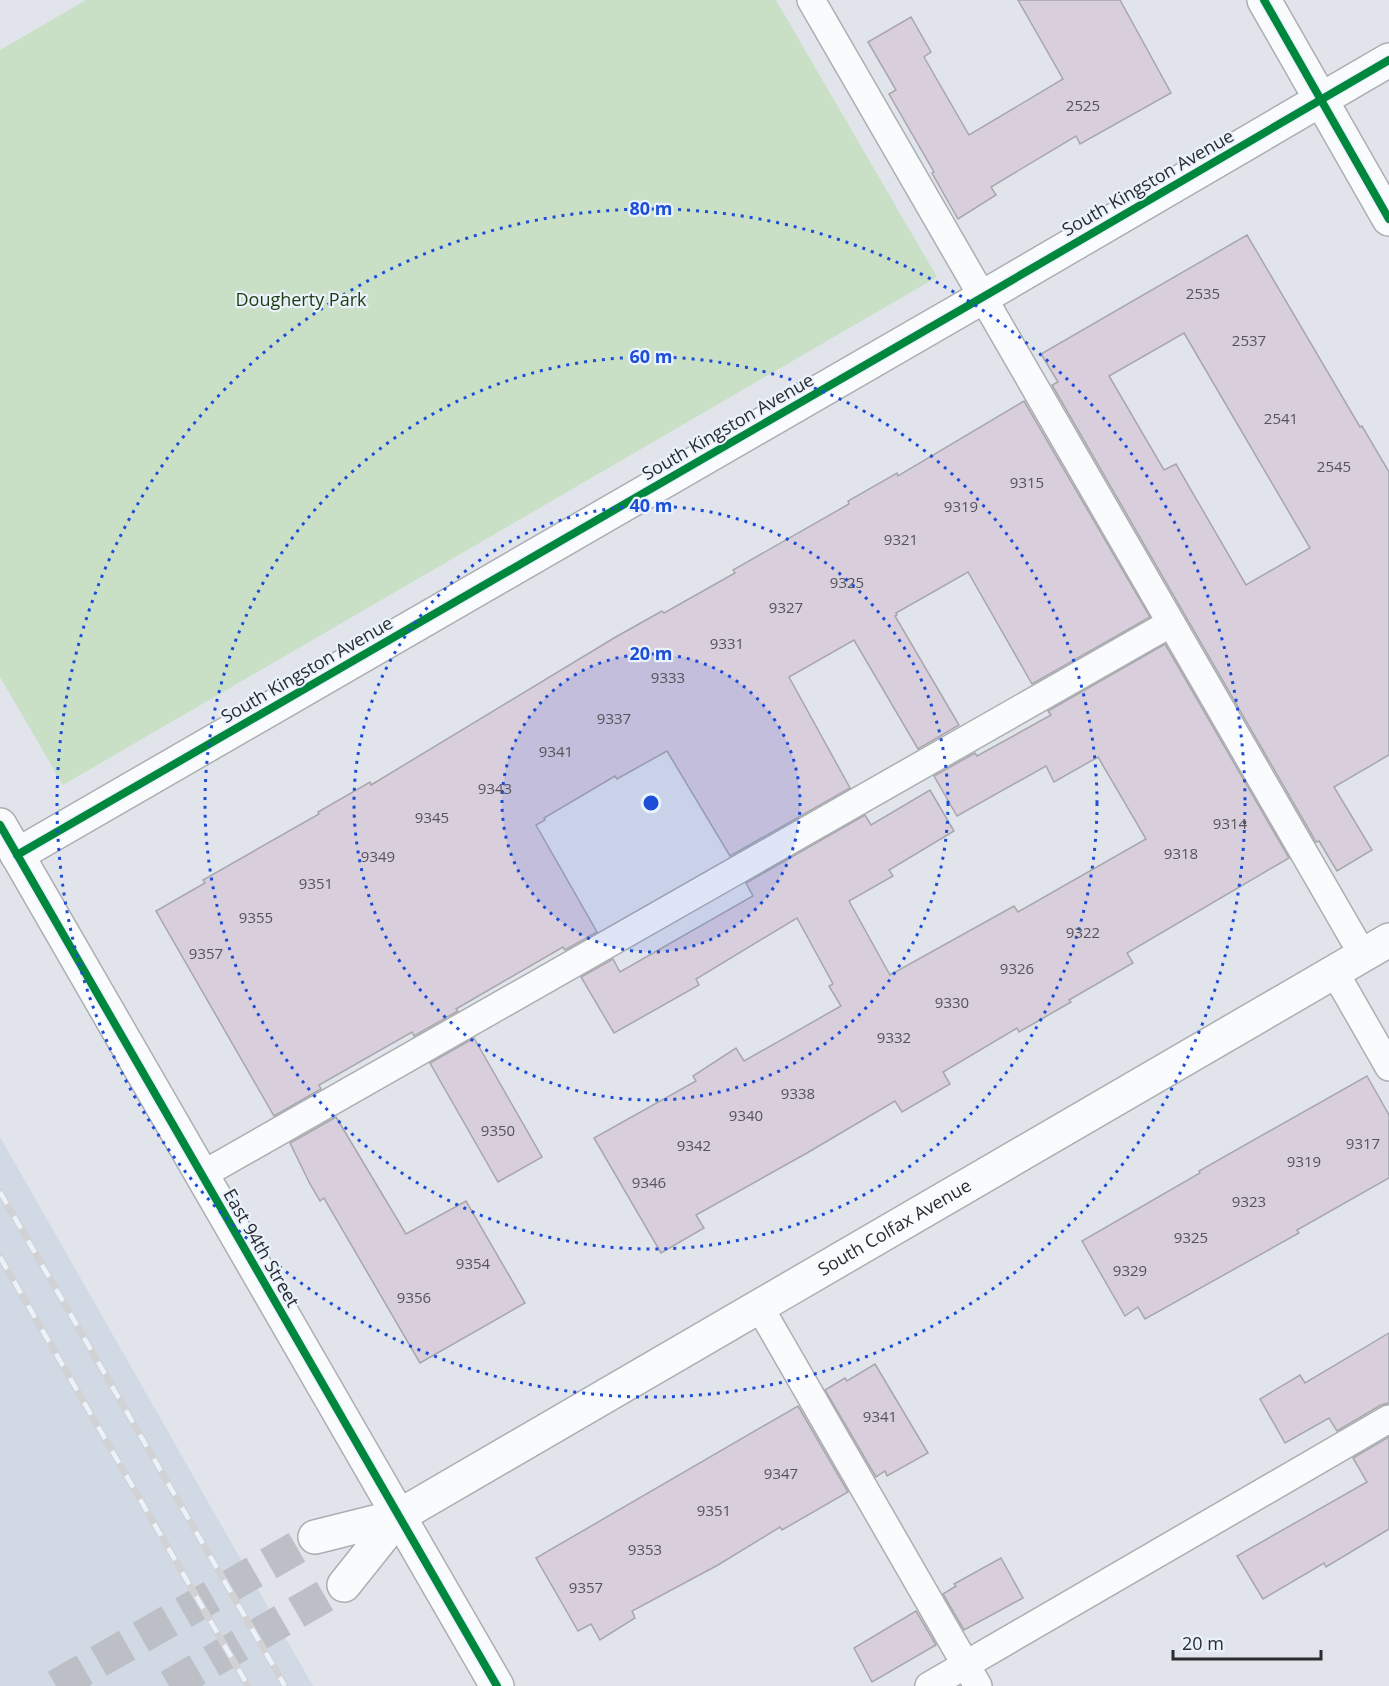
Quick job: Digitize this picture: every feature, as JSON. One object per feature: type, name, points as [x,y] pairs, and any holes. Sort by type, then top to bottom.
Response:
[{"type":"street","points":[[1264,0],[1389,219]]},
{"type":"street","name":"South Kingston Avenue","points":[[17,855],[1389,60]]},
{"type":"street","name":"East 94th Street","points":[[0,825],[497,1686]]},
{"type":"street","name":"South Colfax Avenue","points":[[315,1537],[399,1516],[1376,947]]},
{"type":"street","name":"South Colfax Avenue","points":[[344,1585],[399,1516]]},
{"type":"lane","points":[[811,0],[1171,623],[1376,947]]},
{"type":"lane","points":[[202,1175],[1171,623]]},
{"type":"lane","points":[[1334,972],[1389,1067]]},
{"type":"lane","points":[[759,1306],[972,1676]]},
{"type":"lane","points":[[928,1686],[972,1676],[1389,1419]]},
{"type":"shaded area","points":[[0,1137],[313,1686],[0,1686]]},
{"type":"green space","name":"Dougherty Park","points":[[86,0],[776,0],[937,277],[63,785],[0,677],[0,50]]},
{"type":"building","points":[[1018,0],[1120,0],[1171,93],[1080,144],[1076,136],[991,187],[996,195],[958,219],[889,94],[896,90],[868,42],[911,17],[931,52],[924,57],[969,135],[1063,79]]},
{"type":"building","points":[[1247,235],[1389,472],[1389,755],[1334,787],[1372,850],[1337,871],[1319,841],[1316,842],[1052,385],[1058,382],[1041,354]],"holes":[[[1184,333],[1310,548],[1246,585],[1176,464],[1164,470],[1109,376]]]},
{"type":"building","points":[[1024,401],[1150,617],[1032,684],[968,572],[896,613],[895,616],[959,725],[918,749],[854,640],[789,677],[850,788],[730,856],[667,751],[617,779],[615,776],[536,825],[597,932],[565,950],[563,947],[414,1036],[412,1032],[319,1085],[321,1089],[274,1116],[156,911],[205,883],[203,880],[370,782],[371,785],[614,638],[735,573],[733,570],[849,504],[848,501],[897,473],[898,476]]},
{"type":"building","points":[[1165,644],[1289,858],[1127,953],[1133,963],[1069,1000],[1071,1002],[1019,1032],[1017,1028],[943,1072],[950,1084],[902,1112],[895,1101],[696,1215],[704,1228],[661,1253],[594,1138],[696,1081],[693,1076],[736,1048],[744,1061],[841,1006],[829,986],[833,984],[797,918],[696,979],[699,985],[614,1033],[581,977],[613,959],[620,972],[753,896],[746,883],[865,815],[871,825],[930,790],[954,831],[889,870],[893,876],[849,901],[890,975],[1014,906],[1018,912],[1146,839],[1098,757],[1054,782],[1046,766],[957,816],[934,776],[975,753],[977,756],[1051,715],[1048,711]]},
{"type":"building","points":[[474,1038],[542,1157],[498,1182],[430,1063]]},
{"type":"building","points":[[1367,1076],[1389,1115],[1389,1178],[1297,1230],[1299,1233],[1145,1319],[1138,1307],[1125,1316],[1082,1241],[1200,1173],[1199,1171]]},
{"type":"building","points":[[336,1117],[406,1234],[466,1201],[525,1303],[420,1363],[324,1198],[320,1201],[290,1143]]},
{"type":"building","points":[[1389,1333],[1389,1403],[1381,1405],[1337,1431],[1329,1418],[1285,1443],[1260,1399],[1300,1375],[1305,1383]]},
{"type":"building","points":[[875,1364],[928,1453],[887,1476],[885,1471],[876,1477],[825,1390],[845,1378],[847,1381]]},
{"type":"building","points":[[798,1406],[848,1492],[782,1530],[780,1527],[718,1565],[632,1611],[635,1618],[600,1640],[591,1624],[578,1631],[536,1558]]},
{"type":"building","points":[[1389,1437],[1389,1529],[1326,1567],[1324,1563],[1263,1599],[1237,1556],[1367,1482],[1353,1458]]},
{"type":"building","points":[[1001,1558],[1023,1598],[964,1630],[943,1594],[956,1586],[954,1584]]},
{"type":"building","points":[[916,1611],[936,1645],[872,1682],[854,1648]]},
{"type":"tunnel","points":[[56,1686],[315,1537]]},
{"type":"tunnel","points":[[169,1686],[344,1585]]},
{"type":"railway","points":[[0,1192],[285,1686]]},
{"type":"railway","points":[[0,1257],[248,1686]]},
{"type":"cycle path","points":[[1264,0],[1389,219]]},
{"type":"cycle path","points":[[17,855],[1389,60]]},
{"type":"cycle path","points":[[0,825],[497,1686]]}]
